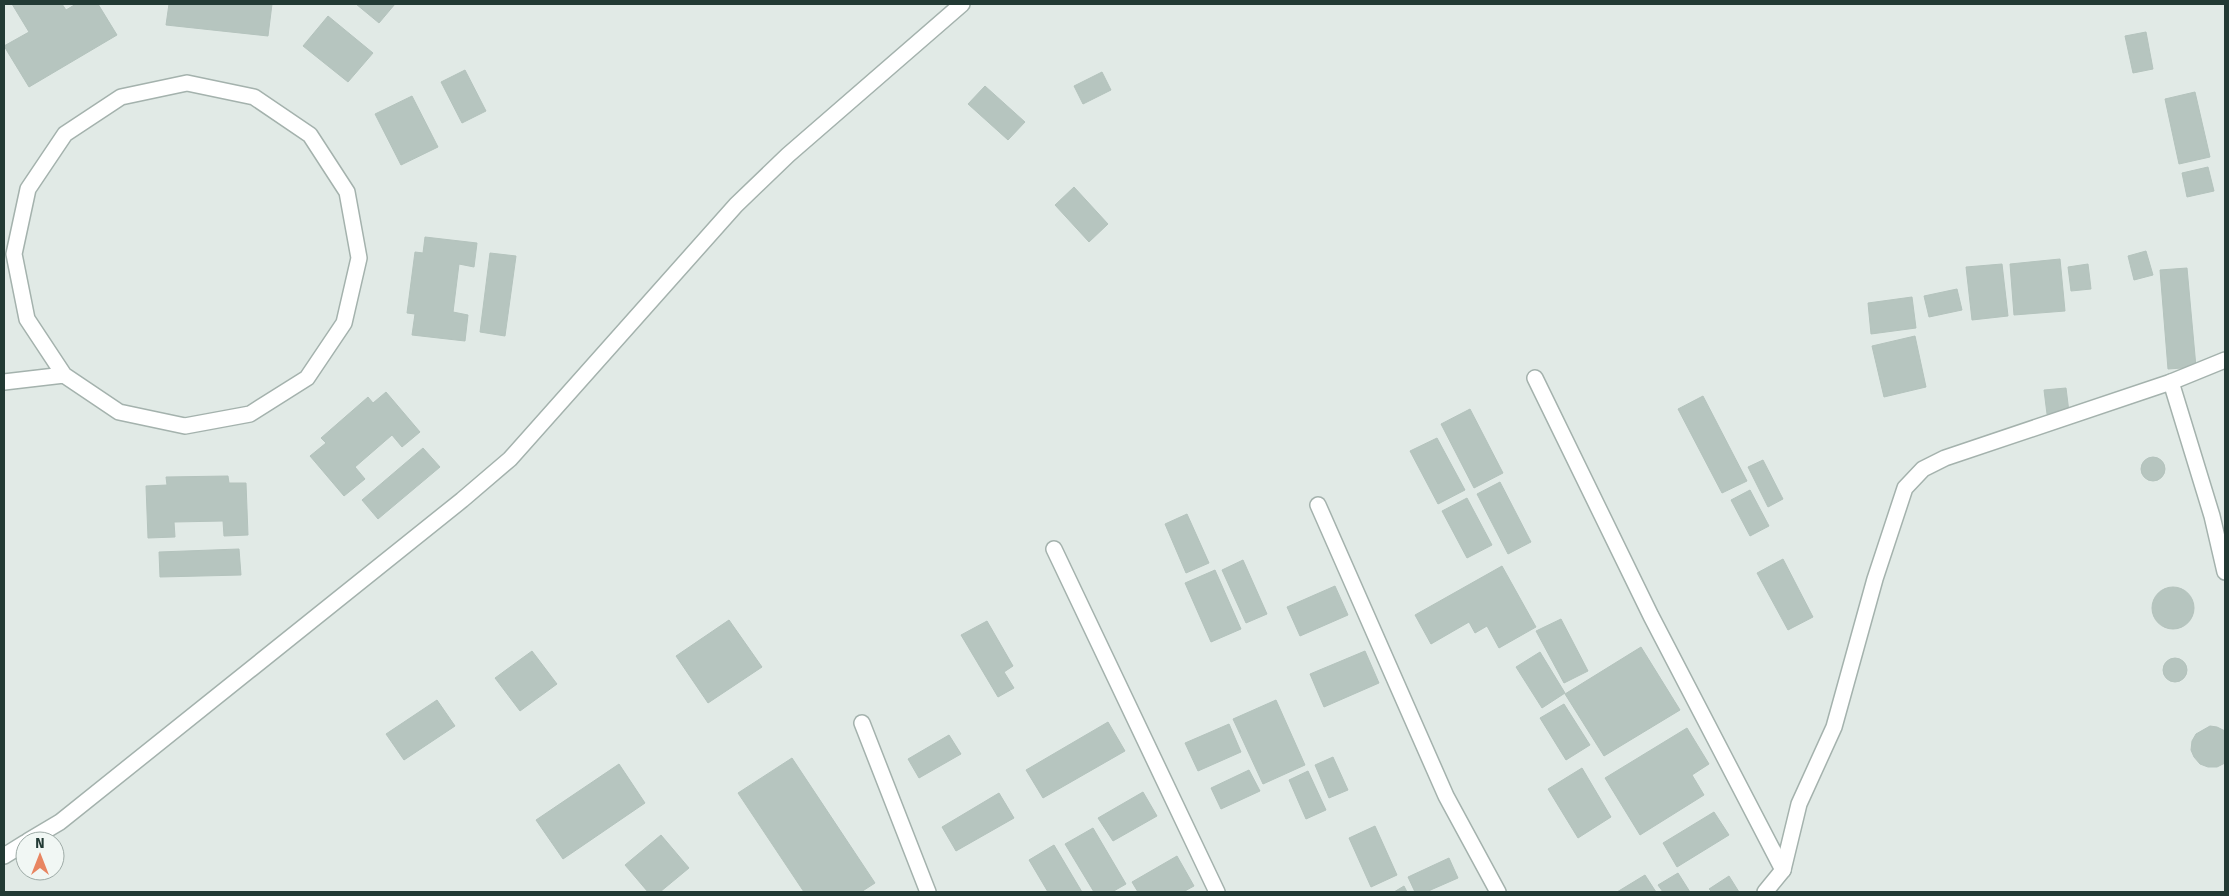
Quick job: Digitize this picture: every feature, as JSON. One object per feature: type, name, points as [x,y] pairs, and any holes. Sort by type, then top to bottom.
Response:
[{"type":"street","points":[[45,831],[60,822],[447,512],[510,459],[736,205],[788,155],[962,4]]},
{"type":"street","points":[[4,382],[64,375],[120,412],[185,426],[250,414],[307,378],[344,323],[359,258],[347,192],[310,135],[254,97],[188,83],[120,97],[65,134],[28,189],[14,254],[27,319],[64,375]]},
{"type":"street","points":[[1766,892],[1783,870],[1799,804],[1834,727],[1874,579],[1906,488],[1923,469],[1945,458],[2171,382],[2225,360]]},
{"type":"street","points":[[1535,378],[1656,625],[1783,870]]},
{"type":"street","points":[[2171,382],[2212,516],[2225,572]]},
{"type":"street","points":[[1318,504],[1446,796],[1498,892]]},
{"type":"street","points":[[1054,549],[1217,892]]},
{"type":"street","points":[[862,723],[928,892]]},
{"type":"street","points":[[4,856],[15,849]]},
{"type":"building","points":[[12,4],[62,4],[66,10],[76,4],[98,4],[117,35],[29,87],[4,46],[29,32]]},
{"type":"building","points":[[169,4],[272,4],[268,36],[166,25]]},
{"type":"building","points":[[356,4],[395,4],[379,23]]},
{"type":"building","points":[[328,16],[373,53],[348,82],[303,46]]},
{"type":"building","points":[[2146,32],[2153,69],[2133,73],[2125,36]]},
{"type":"building","points":[[465,70],[486,111],[462,123],[441,82]]},
{"type":"building","points":[[1102,72],[1111,90],[1083,104],[1074,86]]},
{"type":"building","points":[[985,86],[1025,122],[1008,140],[968,104]]},
{"type":"building","points":[[2195,92],[2210,157],[2179,164],[2165,99]]},
{"type":"building","points":[[412,96],[438,147],[401,165],[375,114]]},
{"type":"building","points":[[2208,167],[2214,191],[2187,197],[2182,173]]},
{"type":"building","points":[[1074,187],[1108,224],[1089,242],[1055,205]]},
{"type":"building","points":[[425,237],[477,243],[474,267],[459,264],[453,312],[468,315],[465,341],[412,335],[415,314],[407,313],[415,252],[423,253]]},
{"type":"building","points":[[2146,251],[2153,275],[2134,280],[2128,256]]},
{"type":"building","points":[[490,253],[516,256],[505,336],[480,332]]},
{"type":"building","points":[[2060,259],[2065,311],[2014,315],[2010,264]]},
{"type":"building","points":[[2002,264],[2008,316],[1972,320],[1966,267]]},
{"type":"building","points":[[2088,264],[2091,289],[2071,291],[2068,267]]},
{"type":"building","points":[[2187,268],[2196,367],[2168,369],[2160,270]]},
{"type":"building","points":[[1957,289],[1962,310],[1929,317],[1924,296]]},
{"type":"building","points":[[1912,297],[1916,328],[1871,334],[1868,303]]},
{"type":"building","points":[[1915,336],[1926,387],[1884,397],[1872,346]]},
{"type":"building","points":[[2066,388],[2069,412],[2047,414],[2044,390]]},
{"type":"building","points":[[386,392],[420,432],[402,447],[392,435],[355,467],[365,479],[344,496],[310,456],[326,443],[321,438],[368,397],[373,403]]},
{"type":"building","points":[[1703,396],[1747,481],[1722,493],[1678,409]]},
{"type":"building","points":[[1470,409],[1503,473],[1474,488],[1441,424]]},
{"type":"building","points":[[1437,438],[1465,490],[1438,504],[1410,451]]},
{"type":"building","points":[[423,448],[440,467],[378,519],[362,500]]},
{"type":"building","points":[[2153,457],[2162,460],[2165,469],[2162,478],[2153,481],[2144,478],[2141,469],[2144,460]]},
{"type":"building","points":[[1763,460],[1783,499],[1768,507],[1748,467]]},
{"type":"building","points":[[228,476],[229,483],[246,483],[248,535],[224,536],[223,521],[174,522],[175,537],[148,538],[146,486],[167,485],[166,477]]},
{"type":"building","points":[[1500,482],[1531,542],[1508,554],[1477,494]]},
{"type":"building","points":[[1750,490],[1769,526],[1750,536],[1731,500]]},
{"type":"building","points":[[1467,498],[1492,545],[1467,558],[1442,511]]},
{"type":"building","points":[[1187,514],[1209,563],[1186,573],[1165,524]]},
{"type":"building","points":[[239,549],[241,575],[160,577],[159,552]]},
{"type":"building","points":[[1783,559],[1813,617],[1788,630],[1757,573]]},
{"type":"building","points":[[1243,560],[1267,614],[1246,623],[1222,570]]},
{"type":"building","points":[[1502,566],[1536,627],[1499,648],[1487,626],[1475,633],[1469,622],[1431,644],[1415,615]]},
{"type":"building","points":[[1215,570],[1241,629],[1211,642],[1185,583]]},
{"type":"building","points":[[1335,586],[1348,615],[1300,636],[1287,607]]},
{"type":"building","points":[[2173,587],[2188,593],[2194,608],[2188,623],[2173,629],[2158,623],[2152,608],[2158,593]]},
{"type":"building","points":[[1561,619],[1588,671],[1564,683],[1536,631]]},
{"type":"building","points":[[729,620],[762,667],[708,703],[676,656]]},
{"type":"building","points":[[987,621],[1013,666],[1004,672],[1014,688],[998,697],[961,635]]},
{"type":"building","points":[[1641,647],[1680,710],[1604,756],[1565,694]]},
{"type":"building","points":[[532,651],[557,684],[520,711],[495,678]]},
{"type":"building","points":[[1365,651],[1379,683],[1324,707],[1310,674]]},
{"type":"building","points":[[1540,652],[1565,693],[1542,708],[1516,667]]},
{"type":"building","points":[[2175,658],[2184,661],[2187,670],[2184,679],[2175,682],[2166,679],[2163,670],[2166,661]]},
{"type":"building","points":[[437,700],[455,726],[404,760],[386,734]]},
{"type":"building","points":[[1276,700],[1305,765],[1263,784],[1233,719]]},
{"type":"building","points":[[1564,704],[1590,745],[1566,760],[1540,718]]},
{"type":"building","points":[[1108,722],[1125,751],[1043,798],[1026,770]]},
{"type":"building","points":[[1229,724],[1241,752],[1198,771],[1185,743]]},
{"type":"building","points":[[2210,726],[2225,731],[2225,763],[2217,767],[2208,767],[2200,764],[2191,750],[2192,741],[2196,734]]},
{"type":"building","points":[[1687,728],[1709,764],[1692,775],[1704,795],[1640,835],[1605,778]]},
{"type":"building","points":[[949,735],[961,754],[919,778],[908,759]]},
{"type":"building","points":[[1333,757],[1348,790],[1329,798],[1315,765]]},
{"type":"building","points":[[792,758],[875,883],[861,892],[804,892],[738,793]]},
{"type":"building","points":[[619,764],[645,803],[563,859],[536,820]]},
{"type":"building","points":[[1582,768],[1611,817],[1578,838],[1548,789]]},
{"type":"building","points":[[1249,770],[1260,791],[1221,809],[1211,788]]},
{"type":"building","points":[[1308,771],[1326,810],[1306,819],[1289,780]]},
{"type":"building","points":[[1143,792],[1157,816],[1113,841],[1098,818]]},
{"type":"building","points":[[999,793],[1014,818],[956,851],[942,827]]},
{"type":"building","points":[[1714,812],[1729,835],[1677,867],[1663,843]]},
{"type":"building","points":[[1375,826],[1397,875],[1371,887],[1349,838]]},
{"type":"building","points":[[1093,828],[1126,884],[1112,892],[1094,892],[1065,844]]},
{"type":"building","points":[[661,835],[689,868],[660,892],[648,892],[625,865]]},
{"type":"building","points":[[1054,845],[1082,892],[1048,892],[1029,860]]},
{"type":"building","points":[[1177,856],[1194,886],[1183,892],[1138,892],[1132,882]]},
{"type":"building","points":[[1449,858],[1458,878],[1426,892],[1415,892],[1408,877]]},
{"type":"building","points":[[1678,873],[1690,892],[1663,892],[1658,885]]},
{"type":"building","points":[[1645,875],[1656,892],[1617,892]]},
{"type":"building","points":[[1729,876],[1739,892],[1712,892],[1709,889]]},
{"type":"building","points":[[1404,886],[1407,892],[1394,892]]}]
